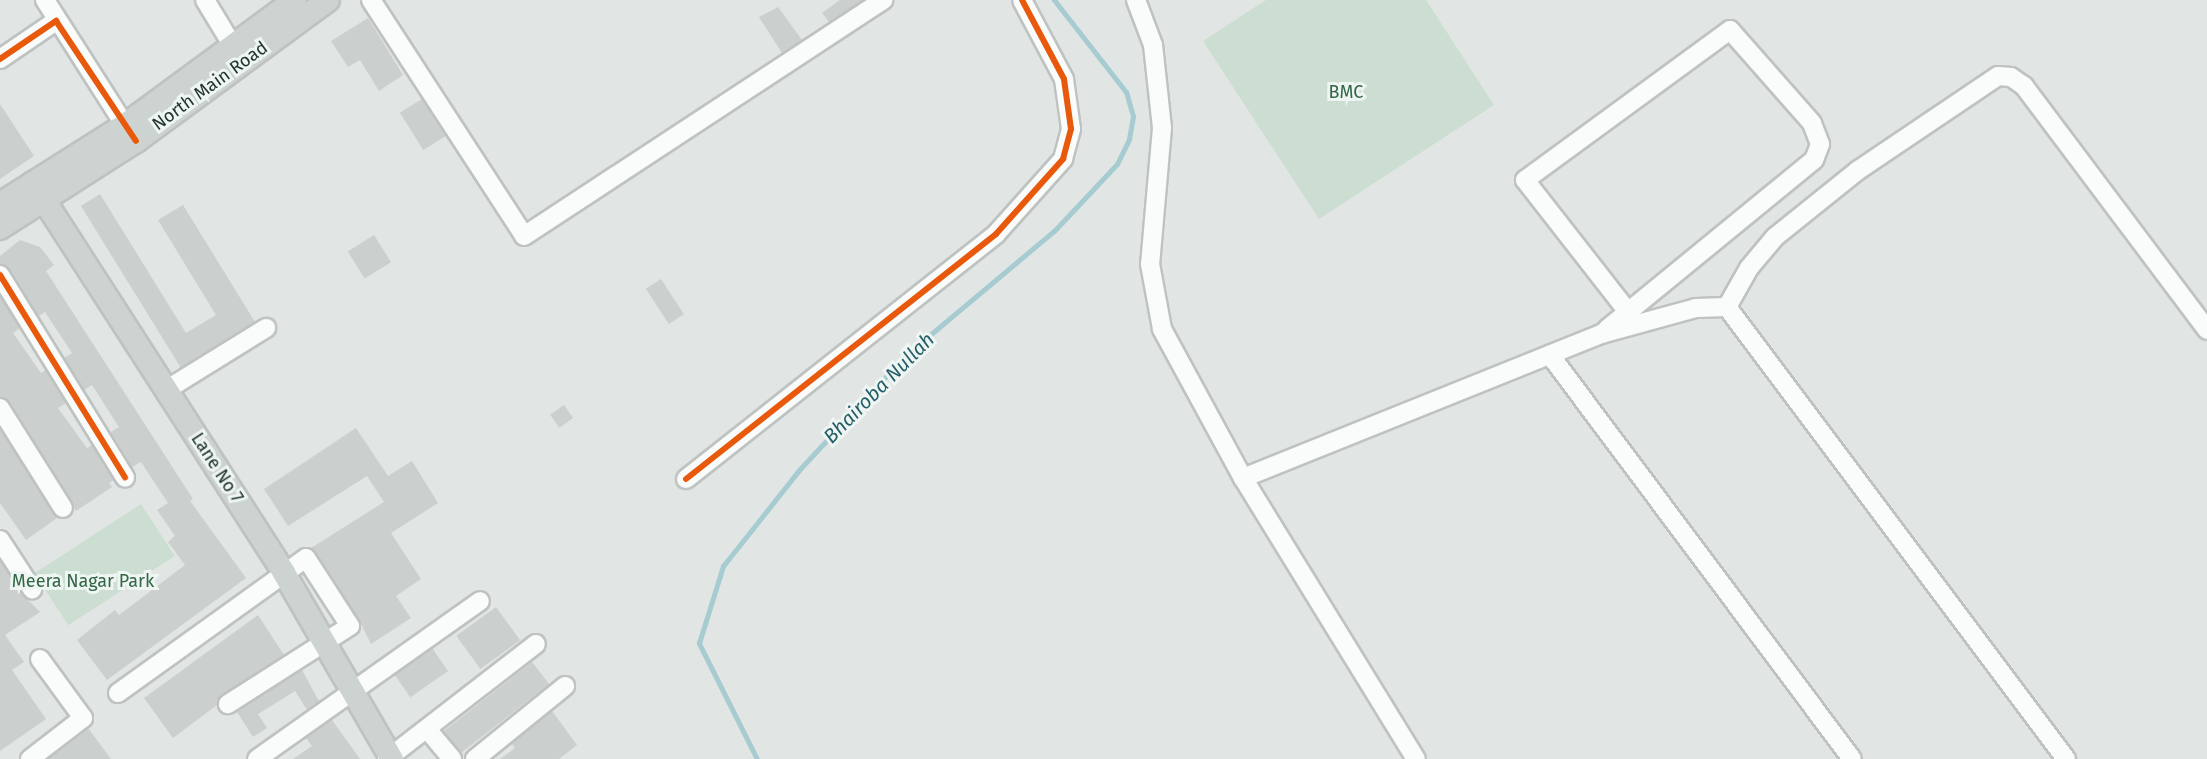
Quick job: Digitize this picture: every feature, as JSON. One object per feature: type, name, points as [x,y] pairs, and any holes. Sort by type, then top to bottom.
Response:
[{"type":"main road","name":"North Main Road","points":[[130,133],[232,46],[295,0]]},
{"type":"main road","name":"North Main Road","points":[[0,228],[38,191],[130,133],[328,0]]},
{"type":"main road","name":"North Main Road","points":[[0,204],[38,191]]},
{"type":"main road","name":"Lane No 7","points":[[38,191],[284,573],[390,758]]},
{"type":"street","points":[[45,0],[56,21],[130,133]]},
{"type":"street","points":[[205,0],[232,46]]},
{"type":"street","points":[[371,0],[524,236],[883,0]]},
{"type":"street","points":[[686,479],[996,234],[1063,159],[1071,129],[1064,79],[1022,0]]},
{"type":"street","points":[[1136,0],[1153,45],[1162,128],[1150,264],[1162,329],[1243,478],[1416,759]]},
{"type":"street","points":[[0,59],[56,21]]},
{"type":"street","points":[[1601,334],[1628,312],[1814,160],[1820,144],[1812,123],[1730,30],[1525,180],[1628,312]]},
{"type":"street","points":[[1727,307],[1749,268],[1775,237],[1857,171],[1998,76],[2011,77],[2024,86],[2207,330]]},
{"type":"street","points":[[0,275],[125,477]]},
{"type":"street","points":[[1243,478],[1601,334],[1696,308],[1727,307]]},
{"type":"street","points":[[1727,307],[2066,759]]},
{"type":"street","points":[[166,390],[266,328]]},
{"type":"street","points":[[1551,355],[1852,759]]},
{"type":"street","points":[[0,408],[63,508]]},
{"type":"street","points":[[0,540],[32,589]]},
{"type":"street","points":[[118,693],[306,558],[351,626],[228,704]]},
{"type":"street","points":[[256,759],[480,601]]},
{"type":"street","points":[[390,758],[536,644]]},
{"type":"street","points":[[30,759],[83,718],[40,659]]},
{"type":"street","points":[[476,759],[565,686]]},
{"type":"street","points":[[427,729],[452,759]]},
{"type":"green space","name":"BMC","points":[[1266,0],[1426,0],[1494,105],[1319,219],[1203,41]]},
{"type":"green space","name":"Meera Nagar Park","points":[[141,504],[175,556],[68,625],[34,573]]},
{"type":"building","points":[[840,0],[863,0],[829,22],[822,13]]},
{"type":"building","points":[[778,7],[802,40],[782,53],[759,17]]},
{"type":"building","points":[[368,18],[403,75],[379,91],[360,60],[348,67],[331,41]]},
{"type":"building","points":[[422,99],[445,136],[423,150],[400,113]]},
{"type":"building","points":[[0,104],[34,156],[0,179]]},
{"type":"building","points":[[100,194],[186,333],[216,315],[158,220],[183,205],[255,322],[181,368],[81,206]]},
{"type":"building","points":[[374,235],[391,262],[365,279],[348,251]]},
{"type":"building","points":[[20,240],[40,247],[54,265],[46,271],[193,499],[190,501],[246,578],[107,680],[77,640],[115,610],[119,615],[185,565],[168,542],[175,536],[157,510],[168,503],[141,462],[132,467],[111,432],[119,427],[92,385],[84,390],[64,358],[72,353],[45,312],[39,316],[10,269],[0,264],[0,256]]},
{"type":"building","points":[[661,279],[684,314],[669,324],[646,289]]},
{"type":"building","points":[[0,296],[20,328],[13,333],[41,373],[46,370],[66,403],[58,408],[87,448],[92,445],[114,480],[109,483],[112,487],[76,511],[10,402],[0,397]]},
{"type":"building","points":[[564,405],[573,418],[559,428],[550,415]]},
{"type":"building","points":[[356,428],[388,476],[412,461],[438,503],[391,533],[421,579],[396,596],[411,618],[371,644],[359,620],[311,548],[384,502],[367,476],[288,526],[264,489]]},
{"type":"building","points":[[0,429],[57,518],[26,540],[0,503]]},
{"type":"building","points":[[0,561],[23,595],[40,612],[5,635],[24,662],[12,670],[46,719],[0,751]]},
{"type":"building","points":[[496,607],[520,640],[480,669],[456,636]]},
{"type":"building","points":[[258,615],[284,655],[222,695],[217,705],[173,738],[144,698]]},
{"type":"building","points":[[432,648],[448,671],[410,697],[394,674]]},
{"type":"building","points":[[532,662],[549,684],[461,753],[444,731]]},
{"type":"building","points":[[302,670],[319,701],[307,710],[295,691],[258,714],[267,728],[253,737],[237,712]]},
{"type":"building","points":[[552,711],[577,745],[559,759],[500,759],[515,748],[512,744]]},
{"type":"building","points":[[332,720],[360,759],[293,759],[312,746],[306,738]]},
{"type":"building","points":[[88,728],[111,759],[48,759],[70,743]]},
{"type":"waterway","name":"Bhairoba Nullah","points":[[757,759],[699,643],[723,566],[799,470],[906,355],[1054,231],[1117,164],[1129,139],[1133,116],[1126,92],[1054,0]]},
{"type":"cycle path","points":[[686,479],[996,234],[1063,159],[1071,129],[1064,79],[1022,0]]},
{"type":"cycle path","points":[[0,59],[56,21],[136,141]]},
{"type":"cycle path","points":[[0,275],[125,477]]}]
